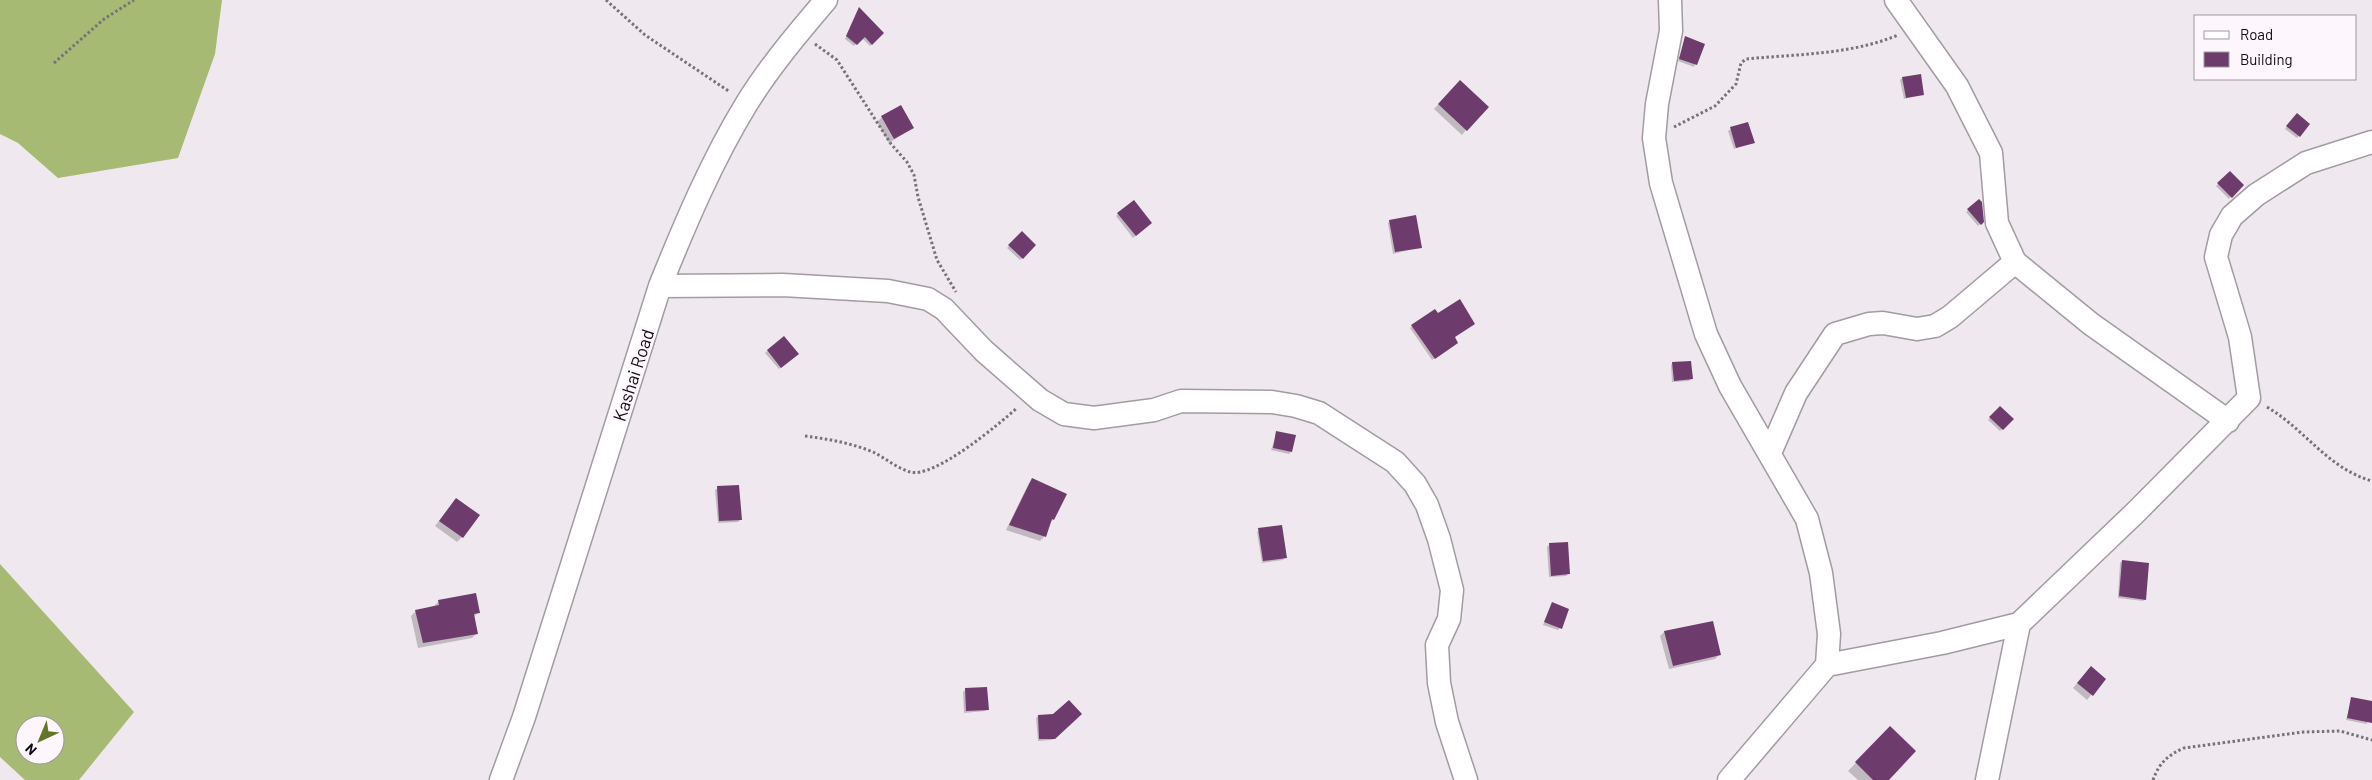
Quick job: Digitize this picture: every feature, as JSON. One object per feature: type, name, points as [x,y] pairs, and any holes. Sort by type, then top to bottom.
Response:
[{"type":"street","name":"Kashai Road","points":[[501,780],[527,708],[660,286],[711,170],[747,104],[777,59],[826,0]]},
{"type":"street","points":[[1670,0],[1672,31],[1657,104],[1654,138],[1661,183],[1706,334],[1730,386],[1807,519],[1821,573],[1829,634],[1828,665]]},
{"type":"street","points":[[1896,0],[1956,86],[1992,153],[1997,223],[2015,262],[2091,324],[2228,421]]},
{"type":"street","points":[[1728,780],[1828,665],[1942,643],[2019,624],[2228,421],[2249,398],[2240,337],[2216,257],[2221,235],[2232,216],[2256,195],[2306,163],[2372,142]]},
{"type":"street","points":[[1770,453],[1796,393],[1835,334],[1869,324],[1882,323],[1917,329],[1935,326],[1950,317],[2015,262]]},
{"type":"street","points":[[660,286],[783,285],[888,291],[921,296],[944,309],[984,351],[1033,395],[1064,414],[1094,418],[1154,410],[1181,401],[1272,402],[1296,406],[1319,413],[1395,462],[1416,484],[1427,505],[1440,539],[1452,590],[1449,619],[1437,645],[1439,683],[1447,722],[1466,780]]},
{"type":"street","points":[[1987,780],[2019,624]]},
{"type":"path","points":[[54,63],[104,19],[134,0]]},
{"type":"path","points":[[606,0],[646,34],[747,104]]},
{"type":"path","points":[[1654,138],[1715,106],[1736,84],[1741,63],[1746,59],[1793,57],[1844,50],[1883,41],[1916,27]]},
{"type":"path","points":[[800,32],[837,60],[891,144],[907,162],[914,175],[918,196],[937,260],[961,299]]},
{"type":"path","points":[[805,436],[835,441],[871,451],[911,472],[930,471],[959,453],[1033,395]]},
{"type":"path","points":[[2249,398],[2280,415],[2334,464],[2372,481]]},
{"type":"path","points":[[2153,780],[2168,755],[2184,748],[2322,731],[2340,731],[2372,740]]},
{"type":"green space","points":[[0,0],[222,0],[215,54],[178,158],[58,178],[18,143],[0,134]]},
{"type":"green space","points":[[0,564],[134,712],[79,780],[25,780],[0,757]]},
{"type":"building","points":[[859,7],[884,33],[872,45],[865,37],[857,45],[846,36]]},
{"type":"building","points":[[1685,36],[1705,44],[1697,65],[1679,59]]},
{"type":"building","points":[[1921,74],[1924,95],[1906,98],[1902,77]]},
{"type":"building","points":[[1460,80],[1489,107],[1467,131],[1438,104]]},
{"type":"building","points":[[901,105],[914,128],[894,139],[881,116]]},
{"type":"building","points":[[2297,113],[2310,124],[2300,137],[2286,126]]},
{"type":"building","points":[[1748,122],[1755,143],[1736,148],[1730,127]]},
{"type":"building","points":[[2230,171],[2244,185],[2232,198],[2217,183]]},
{"type":"building","points":[[1979,199],[1982,202],[1984,222],[1981,225],[1967,209]]},
{"type":"building","points":[[1134,200],[1152,223],[1136,236],[1117,213]]},
{"type":"building","points":[[1416,215],[1422,248],[1395,252],[1389,220]]},
{"type":"building","points":[[1022,231],[1036,245],[1023,259],[1008,245]]},
{"type":"building","points":[[1460,299],[1475,324],[1455,337],[1458,343],[1435,359],[1411,325],[1435,309],[1438,313]]},
{"type":"building","points":[[784,336],[799,354],[781,368],[767,350]]},
{"type":"building","points":[[1691,361],[1693,379],[1674,381],[1672,362]]},
{"type":"building","points":[[2000,406],[2014,419],[2003,430],[1989,417]]},
{"type":"building","points":[[1276,431],[1296,435],[1292,452],[1273,448]]},
{"type":"building","points":[[1032,478],[1067,494],[1054,520],[1052,519],[1046,537],[1009,525]]},
{"type":"building","points":[[739,485],[742,520],[719,521],[717,486]]},
{"type":"building","points":[[456,498],[480,515],[463,538],[439,521]]},
{"type":"building","points":[[1282,525],[1287,558],[1263,561],[1258,528]]},
{"type":"building","points":[[1568,542],[1570,574],[1551,576],[1549,543]]},
{"type":"building","points":[[2122,560],[2149,563],[2146,600],[2119,596]]},
{"type":"building","points":[[476,593],[480,613],[474,614],[478,634],[423,643],[415,610],[439,605],[438,600]]},
{"type":"building","points":[[1552,602],[1569,609],[1562,629],[1544,622]]},
{"type":"building","points":[[1713,621],[1721,655],[1673,666],[1664,631]]},
{"type":"building","points":[[2091,666],[2106,679],[2093,696],[2077,683]]},
{"type":"building","points":[[987,687],[989,710],[966,711],[965,688]]},
{"type":"building","points":[[2351,697],[2372,701],[2372,723],[2347,718]]},
{"type":"building","points":[[1069,700],[1082,714],[1055,739],[1039,739],[1038,715],[1053,714]]},
{"type":"building","points":[[1890,726],[1916,751],[1889,780],[1873,780],[1855,762]]}]
